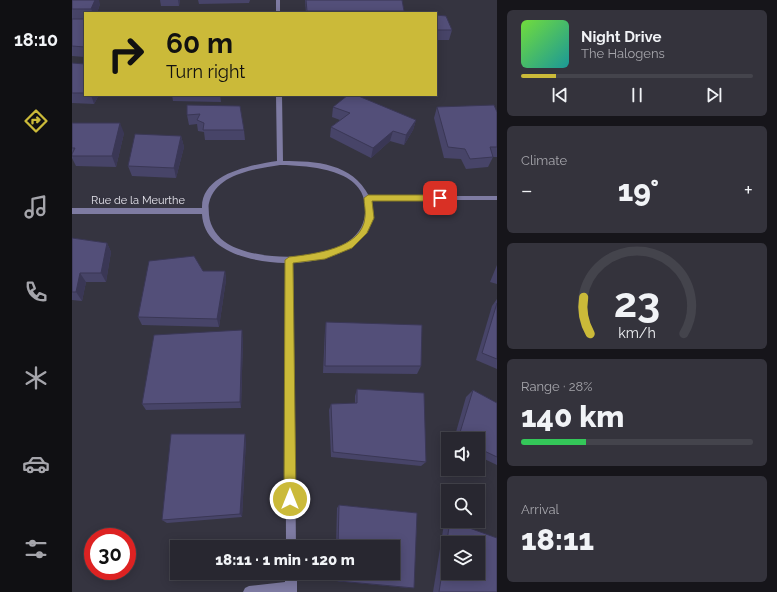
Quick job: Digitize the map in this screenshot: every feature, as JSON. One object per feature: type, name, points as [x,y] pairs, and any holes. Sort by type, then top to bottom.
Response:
[{"type":"street","points":[[278,0],[278,12]]},
{"type":"street","points":[[279,96],[280,163]]},
{"type":"street","points":[[280,163],[307,163],[333,168],[351,177],[368,198],[370,218],[363,233],[349,246],[325,255],[289,260],[251,256],[226,246],[207,225],[204,211],[205,202],[216,184],[235,172],[280,163]]},
{"type":"street","points":[[368,198],[497,198]]},
{"type":"street","name":"Rue de la Meurthe","points":[[72,211],[204,211]]},
{"type":"street","points":[[289,260],[291,540]]},
{"type":"street","points":[[249,592],[291,590]]},
{"type":"building","points":[[72,0],[95,0],[91,9],[72,9]]},
{"type":"building","points":[[306,0],[402,0],[404,11],[307,11]]},
{"type":"building","points":[[437,15],[446,16],[452,30],[437,30]]},
{"type":"building","points":[[72,19],[84,19],[84,47],[72,46]]},
{"type":"building","points":[[72,63],[84,64],[84,93],[72,93]]},
{"type":"building","points":[[347,96],[358,96],[416,120],[406,135],[393,131],[373,148],[331,127],[350,113],[333,107]]},
{"type":"building","points":[[187,105],[240,106],[244,130],[203,130],[204,123],[197,120],[200,114],[187,115]]},
{"type":"building","points":[[494,105],[497,112],[497,147],[490,147],[493,157],[470,159],[465,149],[448,147],[437,107]]},
{"type":"building","points":[[72,123],[120,123],[112,156],[72,156],[75,148],[72,148]]},
{"type":"building","points":[[135,134],[181,136],[174,168],[128,166]]},
{"type":"building","points":[[72,238],[107,243],[101,273],[80,273],[76,292],[72,292]]},
{"type":"building","points":[[194,256],[203,271],[225,271],[217,319],[138,317],[149,261]]},
{"type":"building","points":[[497,303],[497,359],[482,353]]},
{"type":"building","points":[[326,322],[422,325],[421,366],[325,366]]},
{"type":"building","points":[[242,330],[240,402],[142,404],[154,335]]},
{"type":"building","points":[[357,389],[424,393],[426,462],[333,452],[331,404],[357,403]]},
{"type":"building","points":[[473,390],[497,403],[497,457],[485,451],[485,432],[460,432]]},
{"type":"building","points":[[171,434],[245,434],[240,514],[162,520]]},
{"type":"building","points":[[339,505],[417,513],[414,588],[338,581],[400,580],[400,540],[338,540]]},
{"type":"building","points":[[449,528],[469,528],[497,538],[497,592],[439,592],[441,579],[485,580],[485,536],[448,536]]},
{"type":"route","points":[[290,499],[289,260],[325,255],[349,246],[363,233],[370,218],[368,198],[440,198]]}]
